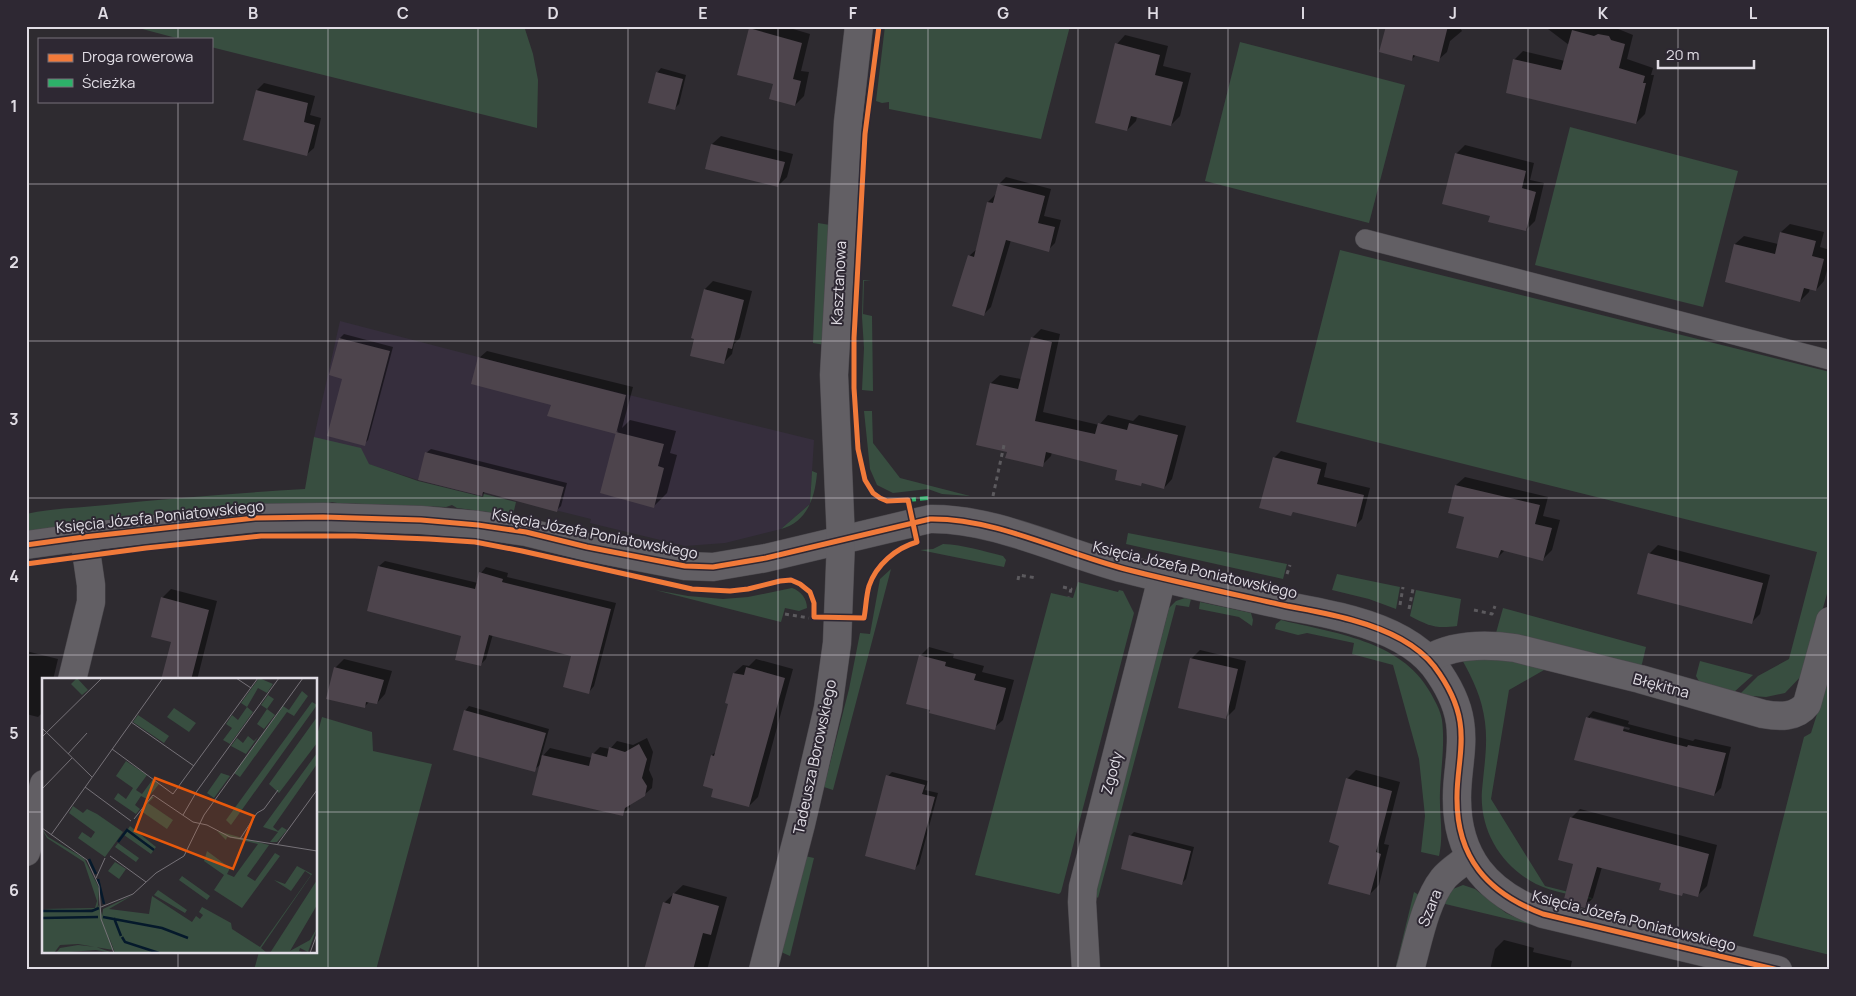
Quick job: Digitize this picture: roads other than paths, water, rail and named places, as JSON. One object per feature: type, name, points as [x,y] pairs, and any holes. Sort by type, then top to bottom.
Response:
[{"type":"street","name":"Kasztanowa","points":[[841,540],[834,375],[848,131],[859,26]]},
{"type":"street","name":"Księcia Józefa Poniatowskiego","points":[[26,545],[255,518],[323,517],[433,520],[478,524],[526,532],[686,566],[713,567],[766,558],[930,519],[953,520],[1026,536],[1103,563],[1162,578],[1353,620],[1392,634],[1428,659],[1448,688],[1459,716],[1462,738],[1457,795],[1460,833],[1469,857],[1486,879],[1506,897],[1524,907],[1543,914],[1778,970]]},
{"type":"street","points":[[72,678],[91,602],[91,585],[84,537]]},
{"type":"street","name":"Tadeusza Borowskiego","points":[[763,970],[801,824],[828,708],[838,632],[841,540]]},
{"type":"street","name":"Zgody","points":[[1086,970],[1082,902],[1083,887],[1162,578]]},
{"type":"street","name":"Błękitna","points":[[1428,659],[1437,654],[1462,648],[1504,646],[1640,679],[1763,714],[1790,716],[1804,708],[1807,704],[1830,621]]},
{"type":"street","points":[[26,852],[42,792]]},
{"type":"street","name":"Szara","points":[[1410,970],[1424,921],[1437,888],[1446,876],[1469,857]]},
{"type":"lane","points":[[1365,239],[1830,360]]}]
